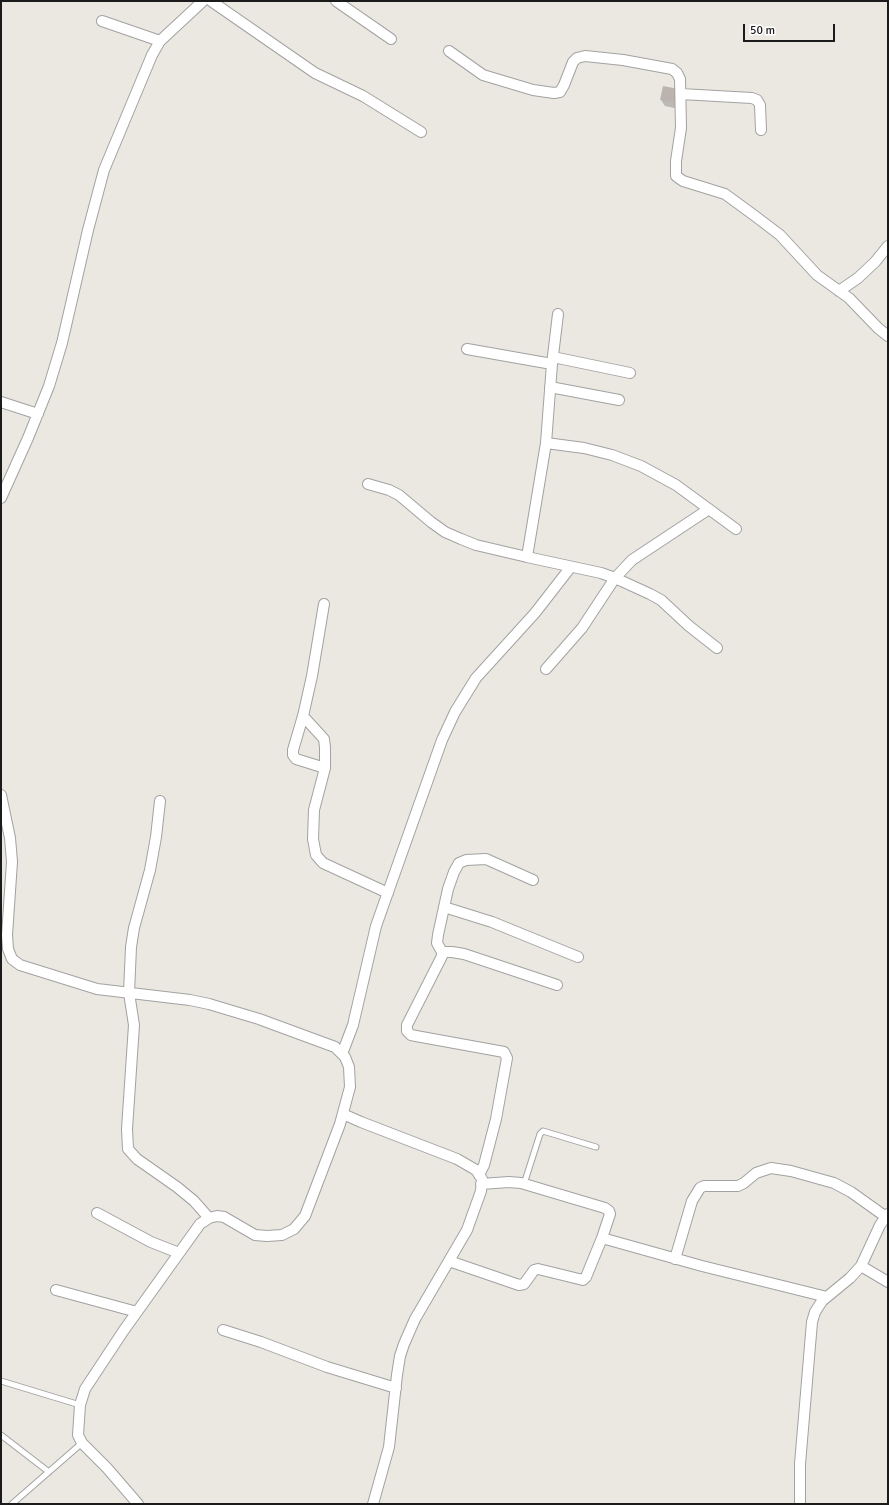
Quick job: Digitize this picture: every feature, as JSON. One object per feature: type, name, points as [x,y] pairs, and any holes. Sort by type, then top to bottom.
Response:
[{"type":"street","points":[[1,498],[49,386],[62,343],[88,230],[104,170],[152,54],[160,41],[203,1]]},
{"type":"street","points":[[211,1],[315,73],[363,96],[421,132]]},
{"type":"street","points":[[336,1],[391,39]]},
{"type":"street","points":[[102,21],[160,41]]},
{"type":"street","points":[[449,51],[483,75],[533,90],[554,93],[560,92],[573,62],[577,58],[585,56],[630,61],[672,69],[677,73],[680,79],[681,128],[676,161],[676,176],[683,181],[725,194],[780,236],[817,275],[856,305],[888,336]]},
{"type":"street","points":[[680,94],[752,98],[757,100],[760,105],[761,130]]},
{"type":"street","points":[[839,291],[858,278],[875,262],[888,246]]},
{"type":"street","points":[[527,557],[546,443],[552,360],[558,314]]},
{"type":"street","points":[[467,349],[552,360],[630,373]]},
{"type":"street","points":[[550,387],[619,400]]},
{"type":"street","points":[[1,402],[38,414]]},
{"type":"street","points":[[546,443],[584,448],[612,455],[641,466],[676,486],[736,529]]},
{"type":"street","points":[[368,484],[389,490],[399,496],[431,522],[451,534],[476,545],[570,568],[601,573],[650,594],[661,600],[689,626],[717,648]]},
{"type":"street","points":[[546,668],[582,628],[615,578],[632,560],[709,510]]},
{"type":"street","points":[[342,1054],[353,1025],[376,926],[442,740],[466,693],[476,678],[535,613],[570,568]]},
{"type":"street","points":[[324,604],[312,676],[293,755],[296,759],[325,768]]},
{"type":"street","points":[[303,716],[324,739],[325,768],[314,810],[313,839],[316,855],[323,863],[388,893]]},
{"type":"street","points":[[1,795],[10,838],[12,862],[7,935],[8,949],[12,959],[20,965],[97,988],[190,1000],[259,1019],[335,1047],[345,1057],[349,1067],[350,1087],[347,1116],[305,1216],[294,1229],[282,1235],[255,1235],[224,1217],[217,1216],[209,1218],[200,1224],[137,1312],[85,1389],[80,1405],[78,1436],[82,1443],[107,1468],[138,1504]]},
{"type":"street","points":[[160,801],[156,837],[150,870],[134,928],[131,947],[129,993],[134,1024],[127,1129],[128,1149],[136,1159],[177,1187],[194,1201],[209,1218]]},
{"type":"street","points":[[480,1179],[496,1119],[507,1058],[504,1052],[411,1035],[408,1031],[408,1025],[442,956],[438,943],[438,935],[448,888],[454,872],[460,863],[466,860],[486,859],[533,880]]},
{"type":"street","points":[[444,907],[492,922],[578,957]]},
{"type":"street","points":[[442,952],[464,954],[557,985]]},
{"type":"street","points":[[347,1116],[457,1159],[476,1170],[480,1179],[481,1191],[467,1230],[415,1319],[404,1344],[400,1356],[388,1447],[373,1504]]},
{"type":"street","points":[[675,1259],[692,1202],[700,1188],[704,1186],[738,1186],[756,1172],[771,1168],[791,1171],[834,1183],[851,1192],[887,1216],[880,1225],[861,1266],[850,1278],[822,1301],[815,1312],[812,1322],[800,1464],[800,1504]]},
{"type":"street","points":[[449,1261],[519,1285],[524,1284],[534,1270],[538,1269],[583,1280],[586,1277],[602,1238],[610,1214],[609,1211],[524,1184],[480,1179]]},
{"type":"street","points":[[97,1213],[151,1242],[179,1253]]},
{"type":"street","points":[[602,1238],[675,1259],[827,1297]]},
{"type":"street","points":[[861,1266],[888,1282]]},
{"type":"street","points":[[56,1290],[137,1312]]},
{"type":"street","points":[[223,1330],[261,1342],[327,1367],[396,1388]]},
{"type":"lane","points":[[524,1184],[540,1134],[543,1131],[596,1147]]},
{"type":"lane","points":[[1,1381],[80,1405]]},
{"type":"lane","points":[[1,1435],[49,1472]]},
{"type":"lane","points":[[12,1504],[82,1443]]},
{"type":"building","points":[[663,86],[679,89],[676,103],[660,100]]}]
